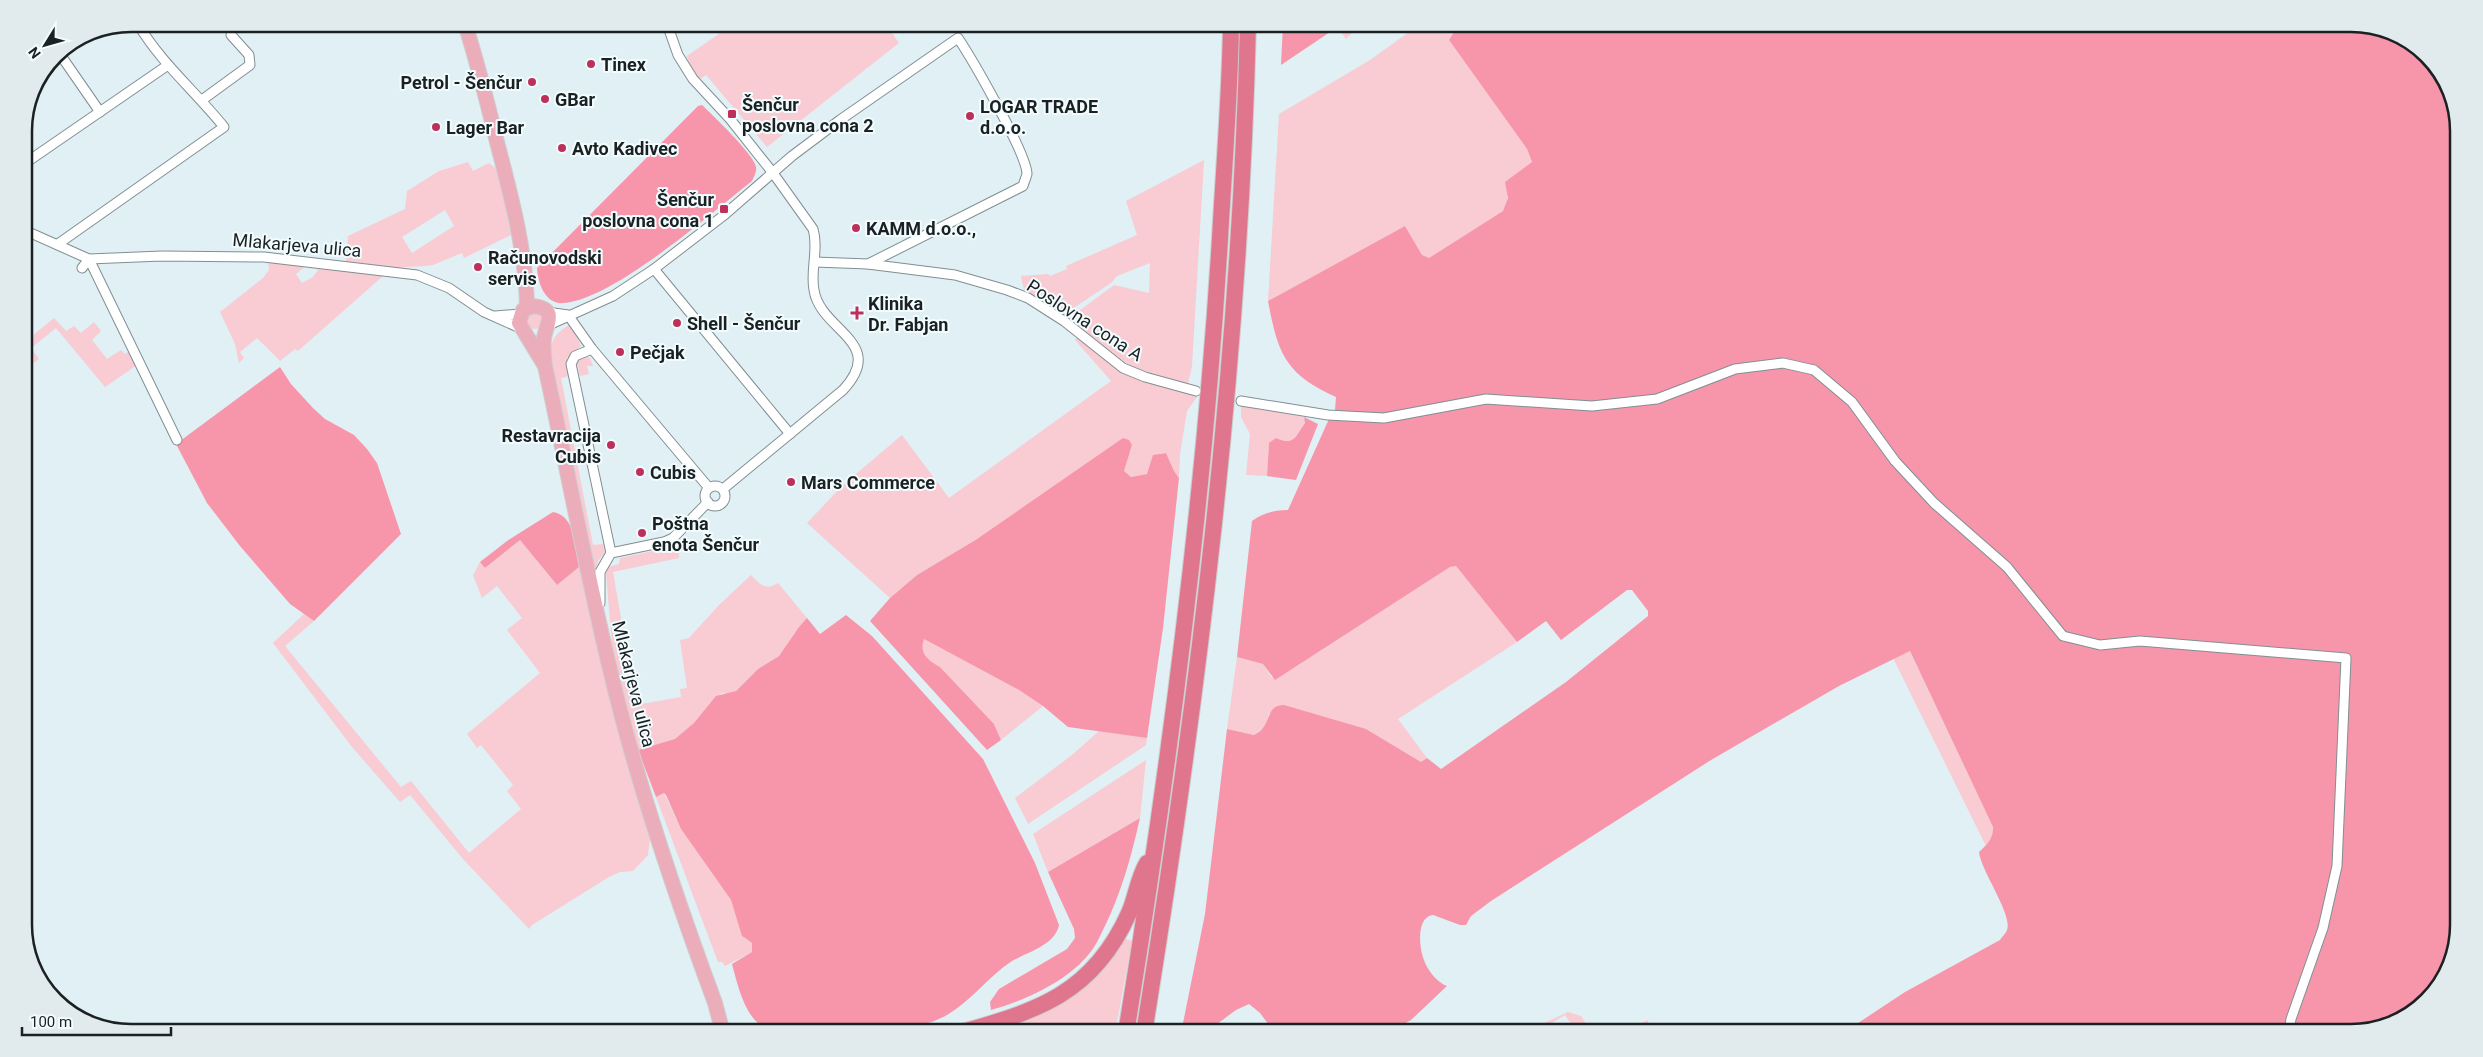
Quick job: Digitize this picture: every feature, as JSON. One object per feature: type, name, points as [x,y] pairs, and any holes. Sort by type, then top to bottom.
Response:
[{"type":"highway","points":[[1145,1024],[1181,797],[1214,526],[1235,294],[1248,32]]},
{"type":"highway","points":[[1127,1024],[1156,848],[1175,711],[1205,429],[1218,269],[1230,76],[1231,33]]},
{"type":"highway","points":[[991,1024],[1020,1016],[1040,1007],[1079,981],[1098,963],[1115,939],[1129,913],[1142,871],[1156,848]]},
{"type":"main road","points":[[467,33],[504,166],[527,276],[534,320]]},
{"type":"main road","name":"Mlakarjeva ulica","points":[[534,320],[601,636],[633,756],[715,1003]]},
{"type":"main road","points":[[715,1003],[721,1024]]},
{"type":"main road","points":[[715,1003],[727,1024]]},
{"type":"street","points":[[58,244],[224,127],[202,100],[168,65],[145,33]]},
{"type":"street","points":[[671,33],[678,55],[693,79],[730,119],[773,173],[813,229],[816,238],[813,290],[816,299],[855,346],[859,355],[858,372],[843,390],[723,489]]},
{"type":"street","points":[[202,100],[250,65],[248,56],[231,36]]},
{"type":"street","points":[[495,316],[534,320],[568,315],[586,310],[613,296],[654,269],[723,216],[773,173],[840,120],[958,38],[972,60],[1019,150],[1027,175],[1023,186],[868,264]]},
{"type":"street","points":[[33,158],[168,65]]},
{"type":"street","points":[[70,69],[100,112]]},
{"type":"street","name":"Mlakarjeva ulica","points":[[33,234],[88,259],[162,256],[264,257],[417,275],[449,288],[484,312],[495,316],[534,320]]},
{"type":"street","points":[[82,268],[88,259]]},
{"type":"street","points":[[88,259],[177,440]]},
{"type":"street","name":"Poslovna cona A","points":[[815,262],[868,264],[955,275],[1021,296],[1064,321],[1123,368],[1196,391]]},
{"type":"street","points":[[654,269],[790,434]]},
{"type":"street","points":[[568,315],[592,349],[709,488]]},
{"type":"street","points":[[592,349],[575,356],[571,364],[611,553]]},
{"type":"street","points":[[1241,401],[1328,415],[1384,418],[1486,399],[1592,406],[1657,399],[1735,369],[1783,363],[1814,370],[1852,402],[1895,461],[1934,503],[2007,567],[2063,636],[2100,644],[2140,641],[2346,658],[2337,866],[2323,928],[2290,1024]]},
{"type":"street","points":[[716,486],[723,489],[725,497],[722,503],[714,506],[708,502],[705,495],[709,488],[716,486]]},
{"type":"street","points":[[601,636],[598,579],[602,566],[611,553],[664,542],[672,538],[708,502]]},
{"type":"shaded area","points":[[1283,32],[1329,32],[1281,65]]},
{"type":"shaded area","points":[[1341,32],[1353,32],[1346,39]]},
{"type":"shaded area","points":[[1408,32],[1454,32],[1449,40],[1527,149],[1532,162],[1508,190],[1507,204],[1503,211],[1429,258],[1422,255],[1405,226],[1268,301],[1279,114],[1370,60]]},
{"type":"shaded area","points":[[1454,32],[2351,32],[2371,34],[2389,40],[2417,57],[2426,66],[2440,88],[2449,112],[2450,125],[2450,932],[2449,945],[2443,963],[2426,991],[2401,1011],[2389,1017],[2364,1024],[1857,1024],[1905,992],[2000,940],[2007,930],[2008,923],[2005,914],[1979,852],[1991,838],[1993,827],[1910,651],[1839,686],[1711,760],[1491,901],[1471,916],[1466,925],[1460,925],[1433,915],[1428,917],[1421,927],[1422,955],[1430,972],[1447,986],[1411,1020],[1404,1024],[1268,1024],[1260,1013],[1249,1004],[1236,1010],[1217,1024],[1183,1024],[1205,914],[1227,729],[1254,735],[1264,727],[1274,709],[1284,705],[1366,729],[1421,762],[1427,758],[1441,769],[1566,682],[1648,616],[1648,611],[1632,590],[1627,590],[1561,640],[1546,621],[1517,642],[1456,566],[1450,567],[1275,680],[1263,664],[1237,657],[1252,521],[1269,512],[1288,510],[1329,419],[1337,412],[1335,410],[1336,397],[1305,380],[1295,370],[1280,349],[1268,301],[1405,226],[1422,255],[1429,258],[1503,211],[1508,198],[1505,182],[1532,162],[1527,149],[1449,40]]},
{"type":"shaded area","points":[[720,33],[892,33],[899,43],[767,147],[706,75],[700,79],[690,67],[687,56]]},
{"type":"shaded area","points":[[702,105],[748,153],[756,167],[752,181],[661,253],[609,287],[585,298],[564,303],[557,303],[547,297],[541,286],[537,268],[698,106]]},
{"type":"shaded area","points":[[1204,160],[1192,366],[1188,384],[1133,368],[1068,319],[1114,285],[1149,293],[1150,263],[1117,276],[1111,283],[1063,315],[1024,290],[1021,276],[1048,274],[1050,276],[1067,269],[1066,266],[1137,235],[1126,201]]},
{"type":"shaded area","points":[[468,162],[473,171],[489,163],[498,170],[511,235],[464,258],[462,253],[433,265],[388,268],[346,262],[348,236],[405,209],[407,191],[439,171]],"holes":[[[445,210],[454,226],[412,253],[402,237]]]},
{"type":"shaded area","points":[[268,261],[306,266],[296,274],[302,283],[313,277],[318,270],[316,267],[383,276],[298,351],[295,349],[280,361],[257,338],[240,352],[244,358],[239,363],[235,344],[220,312],[263,278],[269,270]]},
{"type":"shaded area","points":[[535,313],[541,315],[543,321],[541,327],[535,329],[529,327],[527,321],[529,315]]},
{"type":"shaded area","points":[[54,318],[66,331],[74,326],[81,333],[94,322],[101,331],[92,340],[107,359],[121,350],[125,354],[129,351],[137,365],[105,387],[56,328],[33,346],[33,335]]},
{"type":"shaded area","points":[[571,324],[581,346],[567,358],[569,376],[561,378],[593,545],[603,544],[605,552],[598,561],[594,579],[551,359],[551,347],[554,338]]},
{"type":"shaded area","points":[[1077,338],[1124,373],[1144,382],[1194,394],[1197,397],[1187,411],[1180,454],[1179,478],[1166,453],[1161,453],[1147,474],[1131,477],[1124,471],[1132,445],[917,575],[890,598],[807,523],[843,485],[902,435],[949,498],[1111,381],[1075,340]]},
{"type":"shaded area","points":[[33,351],[39,359],[33,363]]},
{"type":"shaded area","points":[[586,356],[590,358],[593,366],[587,366],[589,374],[580,376],[576,359]]},
{"type":"shaded area","points":[[280,367],[291,384],[313,408],[325,419],[354,435],[367,449],[377,463],[401,534],[314,621],[290,604],[240,546],[207,503],[176,444]]},
{"type":"shaded area","points":[[1241,405],[1304,417],[1305,423],[1292,442],[1269,443],[1267,476],[1246,475],[1250,434],[1241,417]]},
{"type":"shaded area","points":[[1304,417],[1318,424],[1296,480],[1267,476],[1269,443],[1276,438],[1287,441],[1294,439],[1305,423]]},
{"type":"shaded area","points":[[1123,438],[1129,440],[1132,445],[1124,471],[1131,477],[1147,474],[1153,455],[1166,453],[1179,478],[1163,628],[1147,738],[1068,727],[1043,706],[1019,690],[924,639],[923,649],[926,656],[940,667],[994,724],[1001,740],[987,750],[870,621],[890,598],[917,575],[977,539]]},
{"type":"shaded area","points":[[553,512],[566,519],[570,526],[579,567],[557,585],[520,540],[485,568],[480,562],[507,541]]},
{"type":"shaded area","points":[[520,540],[557,585],[579,567],[580,569],[650,838],[648,855],[633,871],[620,872],[609,877],[532,925],[529,929],[463,859],[410,795],[400,802],[352,747],[273,643],[304,614],[314,621],[285,646],[401,787],[411,781],[469,853],[521,809],[507,791],[513,785],[481,745],[477,748],[467,734],[540,673],[507,630],[522,618],[497,586],[482,598],[473,575],[480,562],[485,568]]},
{"type":"shaded area","points":[[676,546],[679,550],[679,558],[613,572],[636,705],[681,697],[680,689],[687,688],[680,640],[689,638],[718,606],[751,575],[763,586],[770,587],[778,583],[807,618],[779,656],[758,669],[736,691],[730,694],[722,693],[682,735],[667,743],[638,750],[613,656],[606,573],[608,567],[619,564],[620,558]]},
{"type":"shaded area","points":[[1456,566],[1517,642],[1398,719],[1427,758],[1421,762],[1366,729],[1269,713],[1266,727],[1254,735],[1227,729],[1237,657],[1263,664],[1272,678],[1289,671],[1450,567]]},
{"type":"shaded area","points":[[846,615],[872,636],[983,759],[1035,863],[1059,925],[1047,943],[1012,961],[947,1015],[924,1024],[759,1024],[746,1007],[732,964],[752,952],[752,943],[742,936],[731,900],[681,829],[666,795],[664,793],[656,797],[638,750],[675,739],[694,723],[716,696],[736,691],[758,669],[779,656],[807,618],[820,634]]},
{"type":"shaded area","points":[[924,639],[1019,690],[1043,706],[1001,740],[994,724],[940,667],[926,656],[923,649]]},
{"type":"shaded area","points":[[1910,651],[1993,827],[1994,832],[1986,846],[1893,658]]},
{"type":"shaded area","points":[[1099,731],[1147,738],[1146,745],[1028,824],[1015,798],[1072,755]]},
{"type":"shaded area","points":[[1146,760],[1140,818],[1048,872],[1033,834]]},
{"type":"shaded area","points":[[664,793],[681,829],[731,900],[744,938],[752,943],[752,952],[725,966],[722,962],[718,962],[656,797]]},
{"type":"shaded area","points":[[1140,818],[1120,889],[1091,951],[1069,973],[1044,989],[1018,1001],[991,1010],[990,1002],[999,989],[1067,949],[1075,938],[1074,929],[1048,872]]},
{"type":"shaded area","points":[[1124,938],[1132,941],[1117,1024],[1005,1024],[1031,1016]]},
{"type":"shaded area","points":[[1568,1012],[1581,1016],[1586,1024],[1571,1024],[1565,1015],[1550,1024],[1542,1024]]},
{"type":"shaded area","points":[[1647,1020],[1650,1024],[1640,1024]]},
{"type":"place","name":"Tinex","points":[[591,64]]},
{"type":"place","name":"Petrol - Šenčur","points":[[532,82]]},
{"type":"place","name":"GBar","points":[[545,99]]},
{"type":"place","name":"Šenčur poslovna cona 2","points":[[732,114]]},
{"type":"place","name":"LOGAR TRADE d.o.o.","points":[[970,116]]},
{"type":"place","name":"Lager Bar","points":[[436,127]]},
{"type":"place","name":"Avto Kadivec","points":[[562,148]]},
{"type":"place","name":"Šenčur poslovna cona 1","points":[[724,209]]},
{"type":"place","name":"KAMM d.o.o.,","points":[[856,228]]},
{"type":"place","name":"Računovodski servis","points":[[478,267]]},
{"type":"place","name":"Klinika Dr. Fabjan","points":[[857,313]]},
{"type":"place","name":"Shell - Šenčur","points":[[677,323]]},
{"type":"place","name":"Pečjak","points":[[620,352]]},
{"type":"place","name":"Restavracija Cubis","points":[[611,445]]},
{"type":"place","name":"Cubis","points":[[640,472]]},
{"type":"place","name":"Mars Commerce","points":[[791,482]]},
{"type":"place","name":"Poštna enota Šenčur","points":[[642,533]]}]
